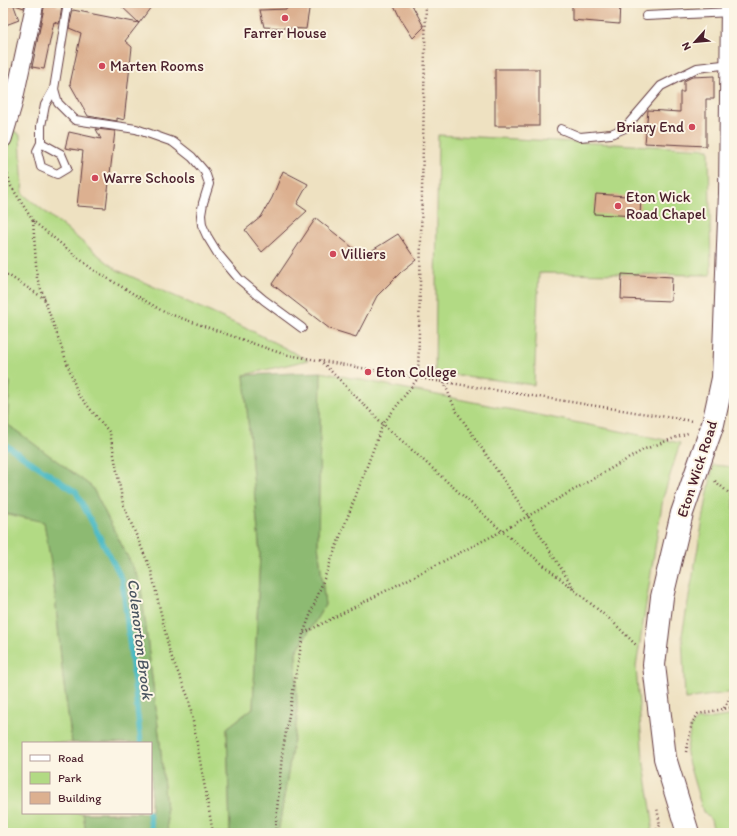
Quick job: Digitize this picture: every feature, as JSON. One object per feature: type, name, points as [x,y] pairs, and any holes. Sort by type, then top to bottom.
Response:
[{"type":"main road","name":"Eton Wick Road","points":[[688,833],[664,758],[654,665],[662,597],[682,513],[729,379],[727,292],[732,7]]},
{"type":"street","points":[[3,139],[13,105],[35,3]]},
{"type":"lane","points":[[41,143],[41,126],[45,105],[54,89],[68,3]]},
{"type":"lane","points":[[646,16],[732,7]]},
{"type":"lane","points":[[561,129],[580,137],[612,134],[625,128],[661,86],[682,74],[697,68],[732,64]]},
{"type":"lane","points":[[54,89],[58,103],[74,120],[136,129],[173,142],[192,156],[205,172],[209,184],[203,203],[201,215],[202,225],[218,254],[239,279],[264,300],[302,328]]},
{"type":"path","points":[[275,833],[282,755],[303,634],[383,424],[418,378],[426,3]]},
{"type":"path","points":[[3,159],[11,186],[33,220],[92,269],[164,312],[283,354],[418,378],[712,424]]},
{"type":"path","points":[[33,220],[37,278],[78,394],[110,433],[123,504],[151,570],[170,654],[189,699],[213,833]]},
{"type":"path","points":[[3,275],[8,275],[45,300]]},
{"type":"path","points":[[320,360],[383,424],[502,531],[612,621],[639,648]]},
{"type":"path","points":[[444,382],[455,409],[528,516],[576,591]]},
{"type":"path","points":[[303,634],[502,531],[645,449],[712,424]]},
{"type":"path","points":[[724,708],[734,691]]},
{"type":"path","points":[[685,754],[692,723],[698,714],[734,707]]},
{"type":"green space","points":[[13,130],[20,135],[23,194],[117,270],[254,332],[308,360],[244,375],[260,554],[253,708],[227,728],[230,833],[168,833],[160,742],[140,581],[92,487],[7,424],[10,382],[3,375],[3,156]]},
{"type":"green space","points":[[438,135],[709,149],[711,275],[539,273],[534,385],[435,372]]},
{"type":"green space","points":[[321,372],[680,443],[663,498],[636,667],[643,758],[653,821],[651,831],[636,833],[278,833],[297,719],[296,652],[325,605],[318,544]]},
{"type":"green space","points":[[321,372],[318,544],[325,605],[296,652],[297,719],[278,833],[230,833],[227,728],[253,708],[260,554],[244,375]]},
{"type":"green space","points":[[3,375],[10,382],[7,424],[92,487],[140,581],[160,742],[168,833],[86,833],[83,814],[152,814],[152,742],[72,742],[63,678],[53,575],[44,522],[3,513]]},
{"type":"green space","points":[[713,465],[734,467],[734,692],[685,699],[682,635]]},
{"type":"green space","points":[[3,513],[44,521],[53,575],[63,678],[72,742],[22,742],[22,814],[83,814],[86,833],[3,833]]},
{"type":"green space","points":[[734,715],[734,833],[718,833],[713,828],[711,820],[703,812],[686,754],[691,726],[697,719],[701,720]]},
{"type":"building","points":[[3,3],[13,3],[19,20],[3,26]]},
{"type":"building","points":[[15,3],[25,3],[24,8],[15,5]]},
{"type":"building","points":[[45,3],[58,3],[57,6],[62,7],[59,24],[54,22],[44,69],[32,67]]},
{"type":"building","points":[[118,3],[154,3],[139,23]]},
{"type":"building","name":"Farrer House","points":[[286,3],[310,3],[306,29],[264,27],[260,10],[287,9]]},
{"type":"building","points":[[393,3],[411,3],[424,27],[413,38],[400,18]]},
{"type":"building","points":[[572,3],[620,3],[619,24],[572,20]]},
{"type":"building","name":"Marten Rooms","points":[[73,10],[139,23],[125,41],[132,47],[124,120],[117,118],[117,121],[88,116],[70,84],[81,33],[69,28]]},
{"type":"building","points":[[495,69],[539,69],[539,126],[495,126]]},
{"type":"building","points":[[714,76],[714,99],[706,99],[706,146],[645,143],[648,110],[680,112],[680,92],[684,92],[684,81],[692,77]]},
{"type":"building","name":"Warre Schools","points":[[96,129],[115,131],[106,208],[77,206],[83,151],[65,148],[69,132],[101,139]]},
{"type":"building","points":[[283,171],[308,184],[297,204],[307,211],[262,252],[245,230],[261,217],[272,198]]},
{"type":"building","name":"Eton Wick Road Chapel","points":[[596,194],[641,197],[640,216],[594,214]]},
{"type":"building","name":"Villiers","points":[[316,218],[363,256],[398,234],[416,260],[401,272],[377,296],[356,337],[330,329],[272,284]]},
{"type":"building","points":[[622,274],[672,277],[671,301],[621,299]]},
{"type":"waterway","name":"Colenorton Brook","points":[[3,443],[76,492],[122,579],[141,742]]},
{"type":"waterway","name":"Colenorton Brook","points":[[149,814],[152,833]]},
{"type":"place","name":"Farrer House","points":[[285,18]]},
{"type":"place","name":"Marten Rooms","points":[[102,66]]},
{"type":"place","name":"Briary End","points":[[692,127]]},
{"type":"place","name":"Warre Schools","points":[[95,178]]},
{"type":"place","name":"Eton Wick Road Chapel","points":[[618,206]]},
{"type":"place","name":"Villiers","points":[[333,254]]},
{"type":"place","name":"Eton College","points":[[368,372]]}]
